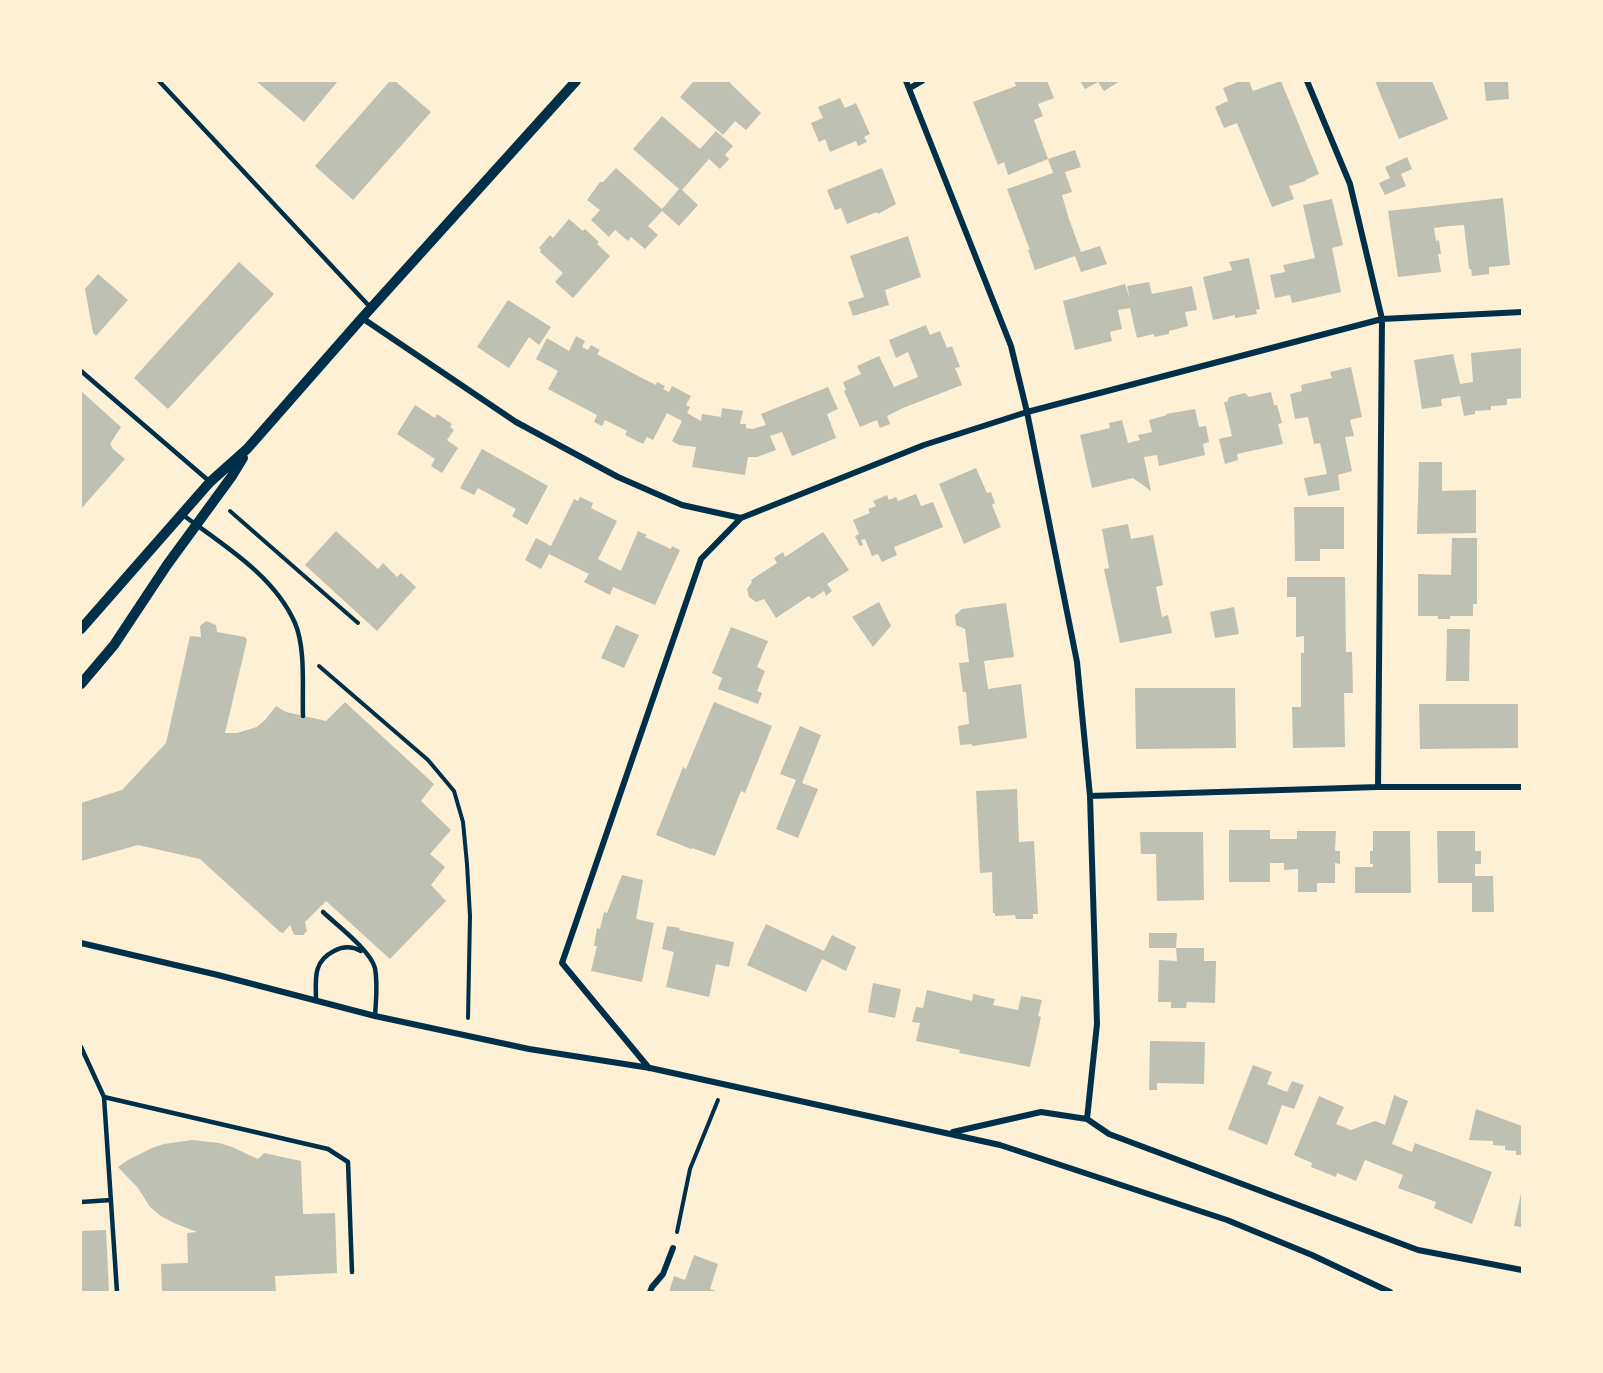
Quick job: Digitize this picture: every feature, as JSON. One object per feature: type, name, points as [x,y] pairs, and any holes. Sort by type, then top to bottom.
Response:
[{"type":"street","points":[[81,629],[210,482],[247,449],[576,81]]},
{"type":"street","points":[[906,81],[1011,346],[1027,411],[1077,663],[1090,796],[1097,1024],[1087,1119]]},
{"type":"street","points":[[909,88],[922,81]]},
{"type":"street","points":[[1307,81],[1350,183],[1382,319],[1378,787]]},
{"type":"street","points":[[650,1068],[562,963],[701,559],[741,518],[924,445],[1027,411],[1382,319],[1522,312]]},
{"type":"street","points":[[362,318],[516,422],[618,477],[681,505],[741,518]]},
{"type":"street","points":[[81,684],[114,645],[232,476],[247,449]]},
{"type":"street","points":[[1090,796],[1378,787],[1522,787]]},
{"type":"street","points":[[81,943],[375,1016],[529,1049],[650,1068],[1000,1145],[1227,1220],[1312,1255],[1390,1292]]},
{"type":"street","points":[[949,1133],[1041,1112],[1087,1119],[1109,1134],[1419,1250],[1522,1270]]},
{"type":"street","points":[[650,1292],[663,1274],[674,1248]]},
{"type":"lane","points":[[159,81],[371,308]]},
{"type":"lane","points":[[81,371],[210,482]]},
{"type":"lane","points":[[183,515],[257,571],[279,596],[296,624],[302,654],[303,716]]},
{"type":"lane","points":[[323,912],[366,954],[374,966],[377,989],[375,1016]]},
{"type":"lane","points":[[316,1001],[317,970],[323,957],[348,946],[366,954]]},
{"type":"lane","points":[[81,1047],[104,1097],[117,1292]]},
{"type":"lane","points":[[104,1097],[328,1149],[348,1162],[352,1272]]},
{"type":"lane","points":[[81,1202],[111,1200]]},
{"type":"path","points":[[216,499],[358,623]]},
{"type":"path","points":[[302,654],[328,673],[428,760],[454,790],[463,822],[470,916],[467,1036]]},
{"type":"path","points":[[674,1248],[690,1168],[724,1085]]},
{"type":"building","points":[[256,81],[338,81],[304,122]]},
{"type":"building","points":[[390,81],[395,81],[431,112],[353,200],[315,166]]},
{"type":"building","points":[[694,81],[730,81],[761,113],[746,130],[735,121],[723,135],[680,97]]},
{"type":"building","points":[[1014,81],[1047,81],[1054,98],[1038,104],[1043,116],[1034,120],[1048,159],[1008,175],[1004,162],[998,165],[973,102],[1016,86]]},
{"type":"building","points":[[1080,81],[1120,81],[1104,91],[1098,82],[1085,89]]},
{"type":"building","points":[[1240,81],[1249,81],[1253,91],[1281,81],[1319,174],[1289,186],[1294,199],[1272,207],[1237,123],[1224,128],[1215,107],[1228,101],[1223,88]]},
{"type":"building","points":[[1375,81],[1432,81],[1448,119],[1399,139]]},
{"type":"building","points":[[1484,81],[1508,81],[1509,99],[1486,101]]},
{"type":"building","points":[[840,98],[845,108],[856,103],[870,134],[864,137],[867,142],[858,146],[856,141],[830,152],[825,139],[819,142],[811,123],[823,118],[818,107]]},
{"type":"building","points":[[662,116],[700,149],[716,131],[733,146],[725,155],[729,159],[720,169],[709,159],[682,190],[698,205],[679,226],[662,211],[648,226],[658,235],[645,249],[631,237],[628,241],[615,230],[609,237],[591,220],[600,210],[587,200],[600,182],[603,182],[616,168],[662,209],[679,189],[633,149]]},
{"type":"building","points":[[1075,150],[1081,167],[1065,172],[1072,192],[1062,195],[1081,252],[1100,246],[1107,264],[1081,272],[1075,256],[1035,270],[1028,250],[1030,250],[1007,189],[1053,173],[1048,159]]},
{"type":"building","points":[[1407,157],[1412,169],[1401,174],[1406,186],[1385,195],[1379,183],[1390,178],[1385,167]]},
{"type":"building","points":[[882,168],[896,204],[878,214],[877,212],[847,224],[841,208],[835,210],[827,190]]},
{"type":"building","points":[[1503,198],[1510,265],[1489,267],[1489,274],[1472,276],[1471,269],[1469,269],[1464,225],[1450,226],[1434,228],[1436,241],[1439,240],[1441,254],[1438,254],[1441,272],[1398,277],[1388,211]]},
{"type":"building","points":[[1332,199],[1343,245],[1332,248],[1341,292],[1292,303],[1290,295],[1275,298],[1270,275],[1285,272],[1283,265],[1315,258],[1303,205]]},
{"type":"building","points":[[569,219],[583,231],[585,229],[610,256],[573,298],[555,282],[563,273],[540,252],[539,248],[550,235],[553,238]]},
{"type":"building","points":[[908,236],[921,277],[885,290],[889,305],[853,316],[848,302],[864,297],[850,256]]},
{"type":"building","points":[[1249,258],[1260,309],[1256,310],[1257,314],[1235,318],[1235,315],[1213,320],[1203,277],[1232,270],[1229,262]]},
{"type":"building","points":[[239,262],[274,294],[168,409],[134,378]]},
{"type":"building","points":[[98,274],[128,300],[96,336],[93,333],[85,289]]},
{"type":"building","points":[[1149,282],[1152,294],[1192,286],[1197,310],[1185,312],[1188,326],[1169,331],[1169,334],[1154,337],[1154,334],[1137,338],[1130,308],[1118,310],[1122,329],[1110,332],[1112,341],[1075,350],[1063,301],[1125,284],[1130,299],[1127,286]]},
{"type":"building","points":[[508,300],[551,327],[539,345],[529,337],[509,368],[477,347]]},
{"type":"building","points":[[926,325],[930,335],[940,331],[947,348],[952,346],[960,367],[955,368],[962,385],[887,416],[890,424],[880,428],[877,420],[860,427],[844,391],[846,390],[843,382],[861,374],[857,366],[879,356],[894,387],[918,377],[908,352],[896,358],[889,340]]},
{"type":"building","points":[[576,336],[585,341],[582,347],[588,350],[591,345],[600,350],[597,354],[656,385],[657,382],[665,386],[663,389],[669,392],[672,386],[691,396],[686,405],[690,407],[687,413],[701,421],[702,414],[721,417],[722,408],[743,411],[740,424],[746,424],[746,428],[752,429],[766,425],[761,414],[828,387],[838,409],[827,414],[836,438],[792,456],[782,432],[770,436],[776,450],[757,457],[748,457],[745,475],[692,467],[696,447],[679,445],[672,441],[682,421],[667,413],[653,440],[647,437],[643,444],[625,435],[627,431],[605,420],[602,426],[594,422],[597,415],[548,389],[558,371],[536,359],[547,338],[569,351]]},
{"type":"building","points":[[1522,348],[1522,398],[1507,399],[1507,405],[1491,406],[1491,410],[1475,411],[1475,414],[1464,416],[1460,396],[1441,399],[1442,406],[1422,409],[1414,360],[1453,354],[1460,384],[1473,382],[1471,353]]},
{"type":"building","points":[[1351,367],[1362,417],[1350,420],[1354,436],[1345,437],[1352,471],[1338,475],[1340,490],[1308,496],[1304,478],[1327,474],[1320,443],[1314,444],[1308,417],[1295,419],[1290,394],[1302,391],[1301,385],[1332,378],[1330,372]]},
{"type":"building","points":[[81,391],[121,427],[110,444],[125,459],[81,509]]},
{"type":"building","points":[[1271,392],[1282,423],[1278,424],[1283,444],[1237,454],[1238,460],[1225,464],[1219,439],[1232,436],[1224,402],[1227,402],[1229,397],[1245,393],[1249,397]]},
{"type":"building","points":[[415,405],[435,418],[437,414],[452,424],[450,427],[454,430],[447,440],[458,448],[442,473],[431,466],[435,459],[397,434]]},
{"type":"building","points":[[1195,409],[1199,427],[1206,426],[1209,442],[1203,444],[1205,455],[1159,466],[1157,455],[1144,457],[1151,491],[1133,478],[1092,488],[1080,435],[1110,428],[1109,423],[1122,420],[1128,443],[1140,440],[1138,435],[1152,432],[1149,420],[1166,414]]},
{"type":"building","points":[[482,449],[548,486],[527,525],[512,516],[516,509],[478,488],[474,495],[460,488]]},
{"type":"building","points":[[1419,462],[1442,462],[1442,491],[1476,490],[1476,533],[1417,534]]},
{"type":"building","points":[[976,468],[987,493],[991,492],[995,503],[992,505],[1001,527],[964,544],[939,484]]},
{"type":"building","points":[[916,494],[921,506],[933,502],[943,527],[894,547],[897,555],[882,562],[878,554],[872,556],[865,539],[861,540],[863,545],[860,546],[855,536],[859,534],[853,520],[870,513],[868,509],[876,506],[873,501],[887,495],[889,500],[896,497],[898,501]]},
{"type":"building","points":[[580,497],[593,503],[591,508],[617,521],[598,559],[621,571],[638,531],[647,535],[645,537],[671,549],[672,546],[680,550],[655,605],[613,587],[610,595],[584,582],[589,574],[549,554],[541,569],[525,560],[536,538],[551,546],[574,499],[578,501]]},
{"type":"building","points":[[1294,507],[1344,507],[1344,549],[1320,549],[1320,561],[1295,561]]},
{"type":"building","points":[[1128,524],[1131,539],[1153,535],[1163,585],[1156,587],[1162,617],[1168,615],[1172,633],[1120,643],[1104,569],[1109,568],[1102,529]]},
{"type":"building","points":[[336,531],[378,569],[383,563],[397,577],[401,573],[416,587],[377,631],[305,565]]},
{"type":"building","points":[[823,532],[849,570],[827,584],[832,591],[826,596],[824,591],[812,599],[809,596],[776,618],[764,599],[756,602],[749,597],[747,589],[751,580],[777,563],[774,558],[783,552],[785,557]]},
{"type":"building","points":[[1452,538],[1477,538],[1477,604],[1473,604],[1473,616],[1450,616],[1450,619],[1438,619],[1438,616],[1418,616],[1418,574],[1451,575]]},
{"type":"building","points":[[1287,577],[1345,577],[1346,652],[1352,652],[1353,693],[1344,693],[1345,747],[1293,748],[1292,707],[1301,707],[1301,653],[1304,653],[1304,636],[1296,637],[1296,597],[1287,597]]},
{"type":"building","points":[[879,602],[891,626],[873,647],[852,617]]},
{"type":"building","points":[[1006,603],[1014,657],[984,661],[988,689],[1021,684],[1027,738],[972,746],[972,744],[960,745],[958,726],[969,724],[966,692],[963,692],[959,663],[969,662],[965,629],[956,625],[955,615],[962,609]]},
{"type":"building","points":[[1234,607],[1239,634],[1215,638],[1210,612]]},
{"type":"building","points":[[206,621],[216,625],[217,632],[245,637],[247,640],[225,733],[237,733],[257,727],[276,706],[286,712],[326,721],[345,702],[434,784],[421,801],[451,830],[430,854],[445,867],[431,885],[446,901],[390,959],[326,901],[305,922],[307,931],[303,935],[294,935],[290,925],[283,933],[280,932],[200,859],[138,845],[81,861],[81,803],[122,790],[166,743],[190,636],[201,637],[200,626]]},
{"type":"building","points":[[616,625],[639,635],[624,668],[601,658]]},
{"type":"building","points":[[731,627],[768,641],[757,667],[765,671],[757,691],[762,693],[758,704],[718,689],[722,678],[712,673]]},
{"type":"building","points":[[1447,629],[1470,629],[1469,681],[1446,681]]},
{"type":"building","points":[[1135,688],[1235,688],[1236,748],[1136,749]]},
{"type":"building","points":[[714,702],[772,726],[745,793],[741,791],[715,856],[656,835],[683,767],[686,769]]},
{"type":"building","points":[[1419,704],[1518,704],[1518,748],[1420,749]]},
{"type":"building","points":[[800,726],[821,735],[802,783],[818,789],[798,838],[776,829],[796,780],[780,774]]},
{"type":"building","points":[[1017,789],[1019,842],[1034,841],[1038,914],[1033,914],[1033,919],[1016,919],[1015,915],[995,916],[992,872],[980,873],[976,791]]},
{"type":"building","points":[[1229,830],[1270,830],[1270,839],[1297,839],[1297,831],[1336,831],[1335,851],[1340,851],[1340,864],[1335,863],[1335,883],[1317,883],[1317,892],[1298,892],[1298,869],[1284,870],[1284,863],[1270,863],[1270,882],[1229,882]]},
{"type":"building","points":[[1373,831],[1410,831],[1411,893],[1355,893],[1355,867],[1373,867],[1373,864],[1370,864],[1370,851],[1373,851]]},
{"type":"building","points":[[1437,831],[1475,831],[1475,851],[1481,851],[1481,864],[1475,864],[1475,876],[1493,876],[1494,912],[1472,912],[1472,883],[1438,883]]},
{"type":"building","points":[[1140,832],[1203,832],[1204,900],[1157,901],[1156,854],[1141,854]]},
{"type":"building","points":[[622,875],[643,880],[636,919],[654,923],[642,982],[591,971],[597,946],[594,946],[597,928],[600,929],[604,912],[607,913]]},
{"type":"building","points":[[766,924],[824,951],[832,935],[856,947],[846,971],[822,959],[806,992],[747,965]]},
{"type":"building","points":[[667,926],[734,942],[729,967],[716,964],[709,997],[666,987],[674,952],[662,949]]},
{"type":"building","points":[[1149,933],[1177,933],[1176,948],[1149,948]]},
{"type":"building","points":[[1176,948],[1204,948],[1204,961],[1216,961],[1215,1003],[1187,1002],[1186,1008],[1171,1008],[1171,1002],[1158,1002],[1159,960],[1177,961]]},
{"type":"building","points":[[873,983],[901,989],[895,1018],[868,1012]]},
{"type":"building","points":[[927,990],[972,1001],[973,994],[995,999],[993,1005],[1018,1010],[1021,996],[1042,1000],[1038,1016],[1041,1017],[1030,1067],[959,1053],[960,1050],[916,1041],[920,1023],[912,1022],[916,1007],[923,1008]]},
{"type":"building","points":[[1150,1041],[1205,1042],[1204,1084],[1157,1083],[1157,1090],[1149,1090]]},
{"type":"building","points":[[1253,1065],[1272,1072],[1267,1084],[1287,1092],[1292,1081],[1304,1085],[1294,1109],[1282,1105],[1267,1145],[1228,1129]]},
{"type":"building","points":[[1394,1095],[1408,1101],[1392,1144],[1412,1152],[1415,1143],[1492,1172],[1472,1224],[1434,1208],[1436,1202],[1398,1188],[1403,1175],[1365,1160],[1356,1181],[1337,1173],[1336,1177],[1311,1167],[1312,1163],[1294,1155],[1319,1096],[1344,1107],[1336,1124],[1351,1130],[1375,1121],[1385,1125]]},
{"type":"building","points":[[1476,1109],[1522,1126],[1522,1155],[1516,1155],[1516,1151],[1505,1150],[1505,1146],[1493,1145],[1493,1141],[1469,1140]]},
{"type":"building","points":[[192,1140],[219,1143],[258,1159],[264,1153],[301,1161],[303,1214],[335,1213],[337,1273],[275,1276],[276,1292],[162,1292],[161,1264],[188,1263],[187,1233],[197,1232],[174,1223],[150,1207],[138,1188],[118,1167],[152,1148]]},
{"type":"building","points":[[1522,1194],[1522,1227],[1514,1226]]},
{"type":"building","points":[[106,1230],[109,1292],[81,1292],[81,1231]]},
{"type":"building","points":[[694,1255],[718,1264],[710,1289],[719,1292],[669,1292],[674,1276],[685,1280]]}]
